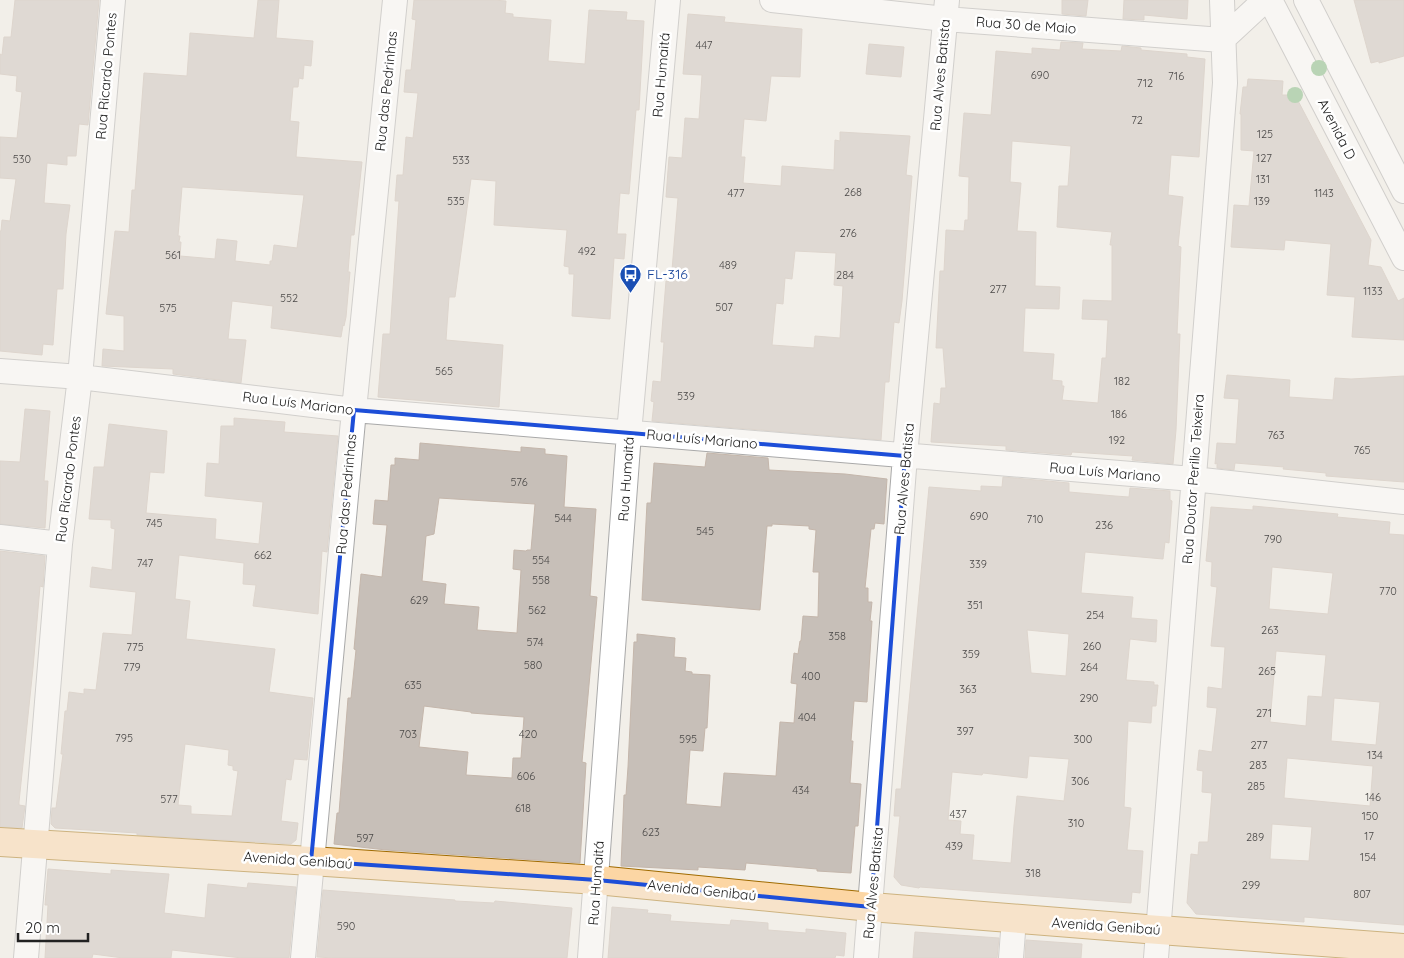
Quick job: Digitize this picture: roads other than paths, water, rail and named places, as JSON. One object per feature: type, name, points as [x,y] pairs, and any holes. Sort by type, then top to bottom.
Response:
[{"type":"main road","name":"Avenida Genibaú","points":[[0,842],[597,880],[871,907],[1404,948]]},
{"type":"street","name":"Rua Ricardo Pontes","points":[[26,958],[60,544],[80,377],[113,0]]},
{"type":"street","name":"Rua das Pedrinhas","points":[[303,958],[354,410],[396,0]]},
{"type":"street","name":"Rua Humaitá","points":[[590,958],[629,434],[668,0]]},
{"type":"street","name":"Rua 30 de Maio","points":[[772,0],[946,9],[1222,40]]},
{"type":"street","name":"Rua Doutor Perilio Teixeira","points":[[1156,958],[1225,83],[1222,0]]},
{"type":"street","points":[[1222,40],[1265,0]]},
{"type":"street","name":"Avenida D","points":[[1270,0],[1404,258]]},
{"type":"street","points":[[1306,0],[1404,191]]},
{"type":"street","name":"Rua Alves Batista","points":[[866,958],[906,456],[946,9]]},
{"type":"street","name":"Rua Luís Mariano","points":[[0,371],[80,377],[354,410],[1193,480],[1404,502]]},
{"type":"street","points":[[0,537],[60,544]]},
{"type":"street","points":[[1011,958],[1014,919]]},
{"type":"place","name":"FL-316","points":[[631,293]]}]
